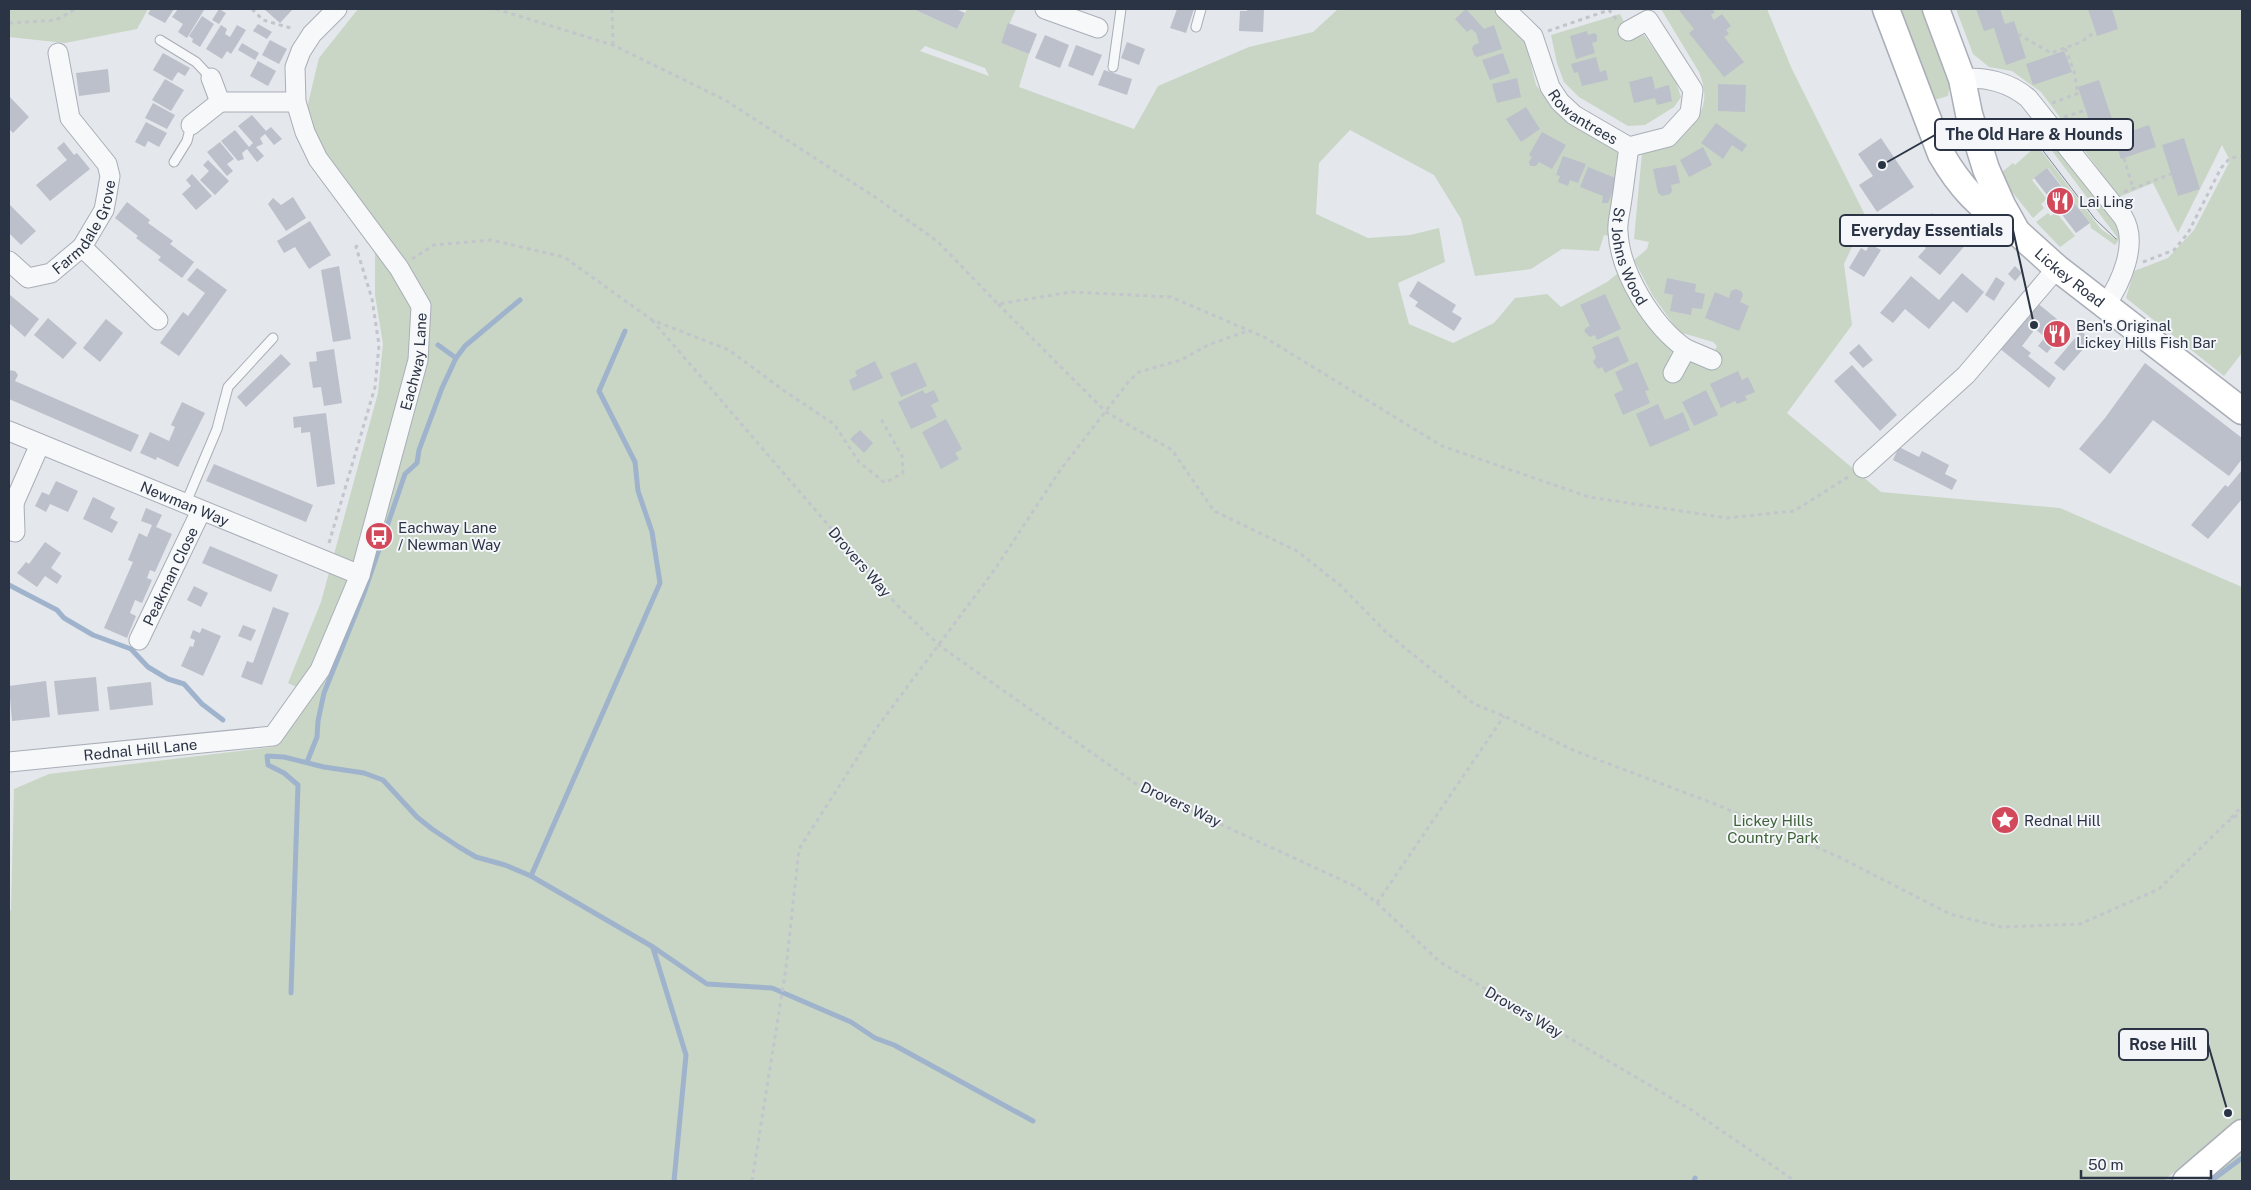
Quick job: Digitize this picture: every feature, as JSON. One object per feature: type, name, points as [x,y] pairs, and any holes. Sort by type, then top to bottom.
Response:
[{"type":"main road","name":"Lickey Road","points":[[1886,9],[1940,154],[1959,183],[1989,214],[2017,232],[2057,268],[2242,411]]},
{"type":"main road","name":"Lickey Road","points":[[1936,9],[1962,79],[1969,114],[1986,169],[2002,205],[2017,232]]},
{"type":"main road","points":[[1928,125],[1944,128],[1952,127],[1969,114]]},
{"type":"main road","points":[[2186,1181],[2242,1133]]},
{"type":"street","name":"Eachway Lane","points":[[273,736],[320,670],[360,575],[418,360],[421,306],[399,268],[318,159],[305,132],[296,102],[295,67],[312,34],[337,9]]},
{"type":"street","points":[[1044,9],[1098,28]]},
{"type":"street","name":"Rowantrees","points":[[1505,9],[1533,36],[1550,87],[1560,102],[1574,115],[1629,147],[1668,137],[1690,113],[1693,90],[1648,20],[1628,31]]},
{"type":"street","name":"Farmdale Grove","points":[[9,262],[28,278],[51,273],[82,247],[104,210],[110,176],[107,164],[70,118],[58,53]]},
{"type":"street","points":[[211,78],[220,102]]},
{"type":"street","points":[[1962,79],[1986,79],[2008,85],[2020,91],[2037,108],[2109,198],[2128,226],[2130,245],[2116,288],[2105,306]]},
{"type":"street","points":[[191,125],[220,102],[296,102]]},
{"type":"street","name":"St Johns Wood","points":[[1629,147],[1617,231],[1626,267],[1644,303],[1670,338],[1686,350],[1712,360]]},
{"type":"street","points":[[82,247],[158,320]]},
{"type":"street","points":[[1862,468],[1966,376],[2057,268]]},
{"type":"street","points":[[1673,374],[1686,350]]},
{"type":"street","name":"Newman Way","points":[[9,431],[360,575]]},
{"type":"street","points":[[15,532],[12,502],[40,444]]},
{"type":"street","name":"Peakman Close","points":[[139,640],[193,508]]},
{"type":"street","name":"Rednal Hill Lane","points":[[9,762],[273,736]]},
{"type":"lane","points":[[1113,67],[1121,9]]},
{"type":"lane","points":[[1196,27],[1201,9]]},
{"type":"lane","points":[[160,40],[196,62],[211,78]]},
{"type":"lane","points":[[174,162],[187,141],[191,125]]},
{"type":"lane","points":[[193,508],[228,387],[272,338]]},
{"type":"path","points":[[9,23],[56,20],[76,9]]},
{"type":"path","points":[[252,9],[263,20],[312,34]]},
{"type":"path","points":[[496,9],[613,45],[725,100],[875,197],[937,241],[1106,412],[1172,450],[1214,511],[1297,551],[1341,586],[1388,634],[1474,704],[1504,716],[1575,751],[1715,804],[1837,856],[1950,914],[2001,926],[2080,924],[2159,889],[2210,842],[2242,806]]},
{"type":"path","points":[[612,9],[613,45]]},
{"type":"path","points":[[1533,36],[1609,10],[1628,31]]},
{"type":"path","points":[[2018,34],[2051,53],[2081,42],[2095,32]]},
{"type":"path","points":[[2037,108],[2079,93],[2074,71],[2065,48]]},
{"type":"path","points":[[2125,261],[2139,264],[2174,250],[2188,233],[2221,168],[2230,158],[2242,156]]},
{"type":"path","points":[[2124,158],[2133,188]]},
{"type":"path","points":[[2109,198],[2171,174]]},
{"type":"path","points":[[324,561],[375,387],[379,345],[372,299],[356,247],[368,227]]},
{"type":"path","points":[[399,268],[434,245],[491,240],[564,257],[652,320],[729,350],[782,390],[834,424],[860,462],[885,483],[903,473],[902,456],[880,417]]},
{"type":"path","points":[[998,304],[1072,292],[1171,297],[1264,337],[1442,446],[1589,497],[1727,518],[1794,511],[1862,468]]},
{"type":"path","name":"Drovers Way","points":[[652,320],[897,605],[940,646],[1142,788],[1356,887],[1377,903],[1440,962],[1690,1109],[1795,1181]]},
{"type":"path","points":[[752,1181],[786,968],[799,849],[875,730],[940,646],[993,572],[1061,469],[1129,381],[1139,372],[1181,360],[1208,345],[1248,330]]},
{"type":"path","points":[[1377,903],[1504,716]]},
{"type":"path","points":[[2227,822],[2242,812]]},
{"type":"green space","points":[[9,9],[148,9],[137,29],[65,43],[9,37]]},
{"type":"green space","name":"Lickey Hills Country Park","points":[[358,9],[913,9],[957,29],[967,9],[1016,9],[1001,43],[1029,54],[1019,87],[1134,129],[1158,86],[1249,47],[1313,32],[1338,9],[1493,9],[1525,40],[1536,85],[1556,111],[1622,151],[1614,237],[1604,235],[1599,251],[1562,249],[1531,269],[1475,276],[1461,219],[1434,175],[1350,130],[1319,163],[1316,214],[1368,238],[1410,235],[1439,228],[1445,262],[1398,283],[1409,324],[1453,343],[1494,323],[1515,298],[1547,294],[1561,307],[1607,282],[1621,271],[1668,340],[1672,351],[1670,363],[1713,354],[1717,346],[1713,342],[1679,332],[1653,296],[1634,260],[1647,249],[1649,242],[1634,239],[1642,153],[1682,133],[1700,115],[1704,103],[1704,89],[1699,72],[1661,9],[1767,9],[1791,67],[1866,217],[1844,264],[1852,325],[1787,413],[1881,492],[2060,508],[2242,587],[2242,1117],[2163,1181],[9,1181],[9,911],[11,910],[14,789],[49,774],[273,747],[313,695],[288,683],[321,602],[378,393],[383,344],[375,295],[375,230],[326,161],[307,108],[319,58]],"holes":[[[925,46],[985,68],[989,76],[920,51]]]},
{"type":"green space","points":[[1893,9],[1928,9],[1950,84],[1948,96],[1934,100]]},
{"type":"green space","points":[[1956,9],[2242,9],[2242,353],[2224,376],[2126,298],[2134,271],[2168,258],[2194,230],[2230,161],[2222,145],[2178,233],[2153,183],[2119,197],[2041,92],[2012,71],[1989,67],[1973,54]]},
{"type":"green space","points":[[1620,14],[1632,39],[1644,35],[1675,79],[1681,97],[1674,107],[1645,125],[1628,126],[1579,97],[1564,82],[1557,63],[1551,35]]},
{"type":"green space","points":[[2038,122],[2117,225],[2119,236],[2115,245],[2091,228],[2090,223],[2048,168],[2032,180],[2047,199],[2041,204],[2044,208],[2033,218],[2009,188],[2001,173],[2013,163],[2015,165],[2035,147],[2025,134],[2027,132],[2101,229],[2115,239],[2117,237],[2034,127],[2028,131]]},
{"type":"green space","points":[[2056,212],[2075,236],[2060,247],[2036,222],[2048,213],[2051,216]]},
{"type":"green space","points":[[2242,1143],[2242,1181],[2196,1181]]},
{"type":"building","points":[[151,9],[174,9],[165,23],[148,14]]},
{"type":"building","points":[[178,9],[204,10],[187,38],[178,32],[183,24],[172,17]]},
{"type":"building","points":[[219,9],[226,13],[219,24],[212,20]]},
{"type":"building","points":[[264,9],[293,9],[280,23]]},
{"type":"building","points":[[913,9],[956,9],[965,13],[957,29]]},
{"type":"building","points":[[1177,9],[1194,9],[1186,33],[1170,28]]},
{"type":"building","points":[[1247,9],[1264,9],[1263,32],[1239,31],[1240,11],[1247,11]]},
{"type":"building","points":[[1466,9],[1484,29],[1494,25],[1502,49],[1477,57],[1474,55],[1472,48],[1479,43],[1476,33],[1471,29],[1467,32],[1455,19]]},
{"type":"building","points":[[1680,9],[1712,9],[1715,12],[1711,15],[1714,20],[1722,14],[1731,26],[1726,30],[1729,34],[1724,37],[1744,62],[1724,77],[1689,33],[1694,29]]},
{"type":"building","points":[[1976,9],[2000,9],[2005,24],[2014,21],[2026,58],[2006,65],[1994,28],[1984,31]]},
{"type":"building","points":[[2088,9],[2112,9],[2118,29],[2097,36]]},
{"type":"building","points":[[202,16],[214,24],[200,47],[192,42],[193,39],[189,36]]},
{"type":"building","points":[[1008,23],[1037,34],[1029,54],[1001,43]]},
{"type":"building","points":[[258,24],[272,32],[267,39],[253,31]]},
{"type":"building","points":[[221,25],[227,29],[225,34],[230,37],[237,25],[246,30],[231,54],[227,51],[222,59],[206,49]]},
{"type":"building","points":[[1587,31],[1588,35],[1594,33],[1597,35],[1597,41],[1592,43],[1595,53],[1576,59],[1570,36]]},
{"type":"building","points":[[1045,35],[1069,45],[1060,68],[1035,58]]},
{"type":"building","points":[[270,40],[287,49],[279,64],[262,55]]},
{"type":"building","points":[[1127,42],[1145,49],[1139,65],[1121,58]]},
{"type":"building","points":[[242,43],[259,53],[255,60],[238,50]]},
{"type":"building","points":[[1076,45],[1102,55],[1093,76],[1068,66]]},
{"type":"building","points":[[2064,51],[2072,72],[2033,85],[2026,64]]},
{"type":"building","points":[[163,53],[190,68],[185,76],[178,72],[172,81],[153,70]]},
{"type":"building","points":[[1503,53],[1510,73],[1490,80],[1482,60]]},
{"type":"building","points":[[1596,57],[1600,72],[1606,70],[1608,80],[1582,86],[1578,72],[1574,73],[1571,64]]},
{"type":"building","points":[[258,61],[276,71],[268,86],[250,76]]},
{"type":"building","points":[[108,69],[110,92],[79,96],[76,73]]},
{"type":"building","points":[[1104,70],[1132,79],[1127,95],[1098,85]]},
{"type":"building","points":[[1652,76],[1655,89],[1669,85],[1672,101],[1657,105],[1655,98],[1634,103],[1629,82]]},
{"type":"building","points":[[1517,78],[1521,97],[1497,103],[1492,84]]},
{"type":"building","points":[[165,79],[184,90],[171,111],[152,100]]},
{"type":"building","points":[[2099,80],[2116,131],[2095,138],[2078,87]]},
{"type":"building","points":[[1718,84],[1746,85],[1745,112],[1718,111]]},
{"type":"building","points":[[9,96],[29,117],[13,133],[9,129]]},
{"type":"building","points":[[153,103],[175,115],[167,129],[145,118]]},
{"type":"building","points":[[1526,107],[1540,129],[1521,142],[1506,119]]},
{"type":"building","points":[[252,115],[266,131],[271,127],[282,139],[274,145],[265,134],[260,138],[263,144],[256,147],[264,156],[257,162],[247,149],[242,153],[244,159],[238,161],[221,141],[235,130],[249,147],[253,143],[238,126]]},
{"type":"building","points":[[146,122],[167,133],[159,147],[148,141],[145,147],[135,142]]},
{"type":"building","points":[[1716,123],[1747,145],[1742,152],[1732,145],[1723,159],[1701,143]]},
{"type":"building","points":[[2149,125],[2156,147],[2121,159],[2114,137]]},
{"type":"building","points":[[1542,132],[1566,145],[1552,169],[1539,162],[1536,166],[1530,166],[1529,162],[1532,157],[1529,155]]},
{"type":"building","points":[[1881,138],[1914,187],[1877,212],[1859,185],[1873,176],[1858,154]]},
{"type":"building","points":[[2184,138],[2200,189],[2178,196],[2162,145]]},
{"type":"building","points":[[64,142],[74,155],[77,153],[90,169],[50,201],[36,185],[67,160],[57,148]]},
{"type":"building","points":[[220,142],[234,159],[227,164],[233,171],[227,176],[207,152]]},
{"type":"building","points":[[1703,147],[1712,165],[1689,177],[1680,160]]},
{"type":"building","points":[[1563,156],[1586,164],[1578,183],[1570,180],[1568,186],[1558,182],[1560,176],[1556,175]]},
{"type":"building","points":[[208,160],[229,181],[215,195],[200,180],[209,171],[203,165]]},
{"type":"building","points":[[1676,165],[1680,183],[1671,185],[1672,191],[1670,194],[1662,196],[1658,193],[1653,169]]},
{"type":"building","points":[[1588,167],[1618,179],[1608,203],[1602,203],[1603,196],[1580,187]]},
{"type":"building","name":"Lai Ling","points":[[2047,168],[2090,223],[2076,233],[2057,208],[2052,211],[2045,203],[2050,199],[2034,178]]},
{"type":"building","points":[[192,174],[212,196],[196,210],[182,194],[191,186],[186,180]]},
{"type":"building","points":[[293,197],[306,218],[286,231],[268,204],[273,198],[281,205]]},
{"type":"building","points":[[127,202],[150,220],[148,223],[173,241],[170,244],[194,262],[182,278],[158,260],[161,257],[136,238],[138,236],[115,218]]},
{"type":"building","points":[[9,204],[36,231],[21,245],[9,233]]},
{"type":"building","points":[[1932,213],[1967,243],[1940,275],[1918,257],[1926,248],[1912,236]]},
{"type":"building","points":[[310,221],[331,255],[309,269],[295,247],[284,253],[277,241]]},
{"type":"building","points":[[1870,244],[1881,250],[1864,277],[1849,268],[1861,248],[1866,251]]},
{"type":"building","points":[[339,266],[351,339],[333,342],[321,270]]},
{"type":"building","points":[[2015,266],[2022,273],[2015,281],[2008,274]]},
{"type":"building","points":[[197,268],[227,290],[179,356],[160,343],[183,312],[188,316],[205,293],[187,280]]},
{"type":"building","points":[[1962,273],[1984,292],[1967,313],[1953,301],[1929,329],[1905,309],[1893,323],[1880,313],[1911,276],[1939,300]]},
{"type":"building","points":[[1996,277],[2005,283],[1994,301],[1985,295]]},
{"type":"building","points":[[1667,278],[1696,284],[1695,292],[1705,294],[1702,309],[1692,308],[1691,315],[1670,311],[1673,295],[1664,293]]},
{"type":"building","points":[[1418,281],[1456,305],[1452,312],[1462,318],[1454,331],[1415,306],[1418,302],[1409,296]]},
{"type":"building","points":[[1736,289],[1741,291],[1743,295],[1740,302],[1749,306],[1739,331],[1705,318],[1715,292],[1729,298],[1731,291]]},
{"type":"building","points":[[1605,294],[1621,329],[1597,340],[1595,335],[1590,337],[1584,331],[1590,326],[1580,305]]},
{"type":"building","points":[[10,295],[39,319],[25,337],[9,323]]},
{"type":"building","points":[[2036,302],[2068,328],[2047,353],[2038,346],[2045,337],[2035,329],[2022,346],[2031,353],[2028,356],[2056,378],[2049,388],[1999,348]]},
{"type":"building","points":[[48,318],[77,343],[63,359],[34,335]]},
{"type":"building","points":[[106,319],[123,333],[100,362],[83,348]]},
{"type":"building","points":[[2081,331],[2091,340],[2064,371],[2054,363]]},
{"type":"building","points":[[1618,336],[1629,361],[1605,373],[1602,367],[1598,369],[1593,362],[1596,357],[1592,347]]},
{"type":"building","points":[[1859,344],[1873,360],[1863,368],[1849,353]]},
{"type":"building","points":[[334,349],[342,403],[324,406],[321,387],[313,388],[309,362],[317,361],[316,352]]},
{"type":"building","points":[[281,354],[291,364],[246,407],[237,397]]},
{"type":"building","points":[[875,361],[883,378],[853,391],[849,380],[857,376],[855,371]]},
{"type":"building","points":[[916,362],[927,386],[901,397],[890,373]]},
{"type":"building","points":[[1637,362],[1649,390],[1645,391],[1650,403],[1623,415],[1614,394],[1623,390],[1615,372]]},
{"type":"building","points":[[2145,363],[2242,438],[2242,459],[2229,476],[2153,420],[2110,474],[2079,449],[2105,418]]},
{"type":"building","points":[[1852,365],[1897,415],[1880,431],[1834,381]]},
{"type":"building","points":[[9,370],[15,371],[18,375],[15,381],[139,435],[131,452],[9,399]]},
{"type":"building","points":[[1738,371],[1742,380],[1748,377],[1755,392],[1745,396],[1747,400],[1737,404],[1735,401],[1721,408],[1710,384]]},
{"type":"building","points":[[923,390],[925,394],[934,390],[939,401],[931,405],[937,417],[911,429],[898,402]]},
{"type":"building","points":[[1706,390],[1718,415],[1694,426],[1682,402]]},
{"type":"building","points":[[182,402],[205,413],[178,467],[157,457],[156,460],[140,453],[150,432],[169,441],[175,427],[171,425]]},
{"type":"building","points":[[1658,404],[1665,420],[1683,412],[1690,430],[1650,447],[1636,414]]},
{"type":"building","points":[[326,413],[335,484],[317,487],[310,432],[301,433],[301,427],[294,428],[293,417]]},
{"type":"building","points":[[946,419],[962,449],[955,453],[959,459],[941,469],[922,432]]},
{"type":"building","points":[[860,430],[873,443],[864,453],[850,439]]},
{"type":"building","points":[[1899,447],[1919,457],[1922,451],[1949,465],[1945,474],[1957,480],[1952,490],[1893,460]]},
{"type":"building","points":[[214,464],[313,505],[306,522],[206,481]]},
{"type":"building","points":[[2242,470],[2242,499],[2208,539],[2191,525],[2225,485],[2228,487]]},
{"type":"building","points":[[56,481],[78,491],[68,512],[50,504],[46,512],[35,506],[42,492],[49,495]]},
{"type":"building","points":[[93,497],[115,508],[110,518],[118,522],[112,533],[83,519]]},
{"type":"building","points":[[146,508],[162,515],[156,527],[172,534],[155,572],[150,570],[147,578],[152,580],[142,603],[135,600],[130,613],[136,616],[127,638],[104,628],[133,562],[128,560],[139,533],[147,537],[152,525],[141,521]]},
{"type":"building","points":[[45,542],[61,553],[51,568],[62,576],[57,584],[45,576],[37,587],[17,573],[26,562],[29,564]]},
{"type":"building","points":[[210,546],[278,575],[271,592],[202,563]]},
{"type":"building","points":[[194,586],[208,593],[201,607],[187,600]]},
{"type":"building","points":[[273,607],[289,613],[262,685],[241,677],[247,661],[253,663]]},
{"type":"building","points":[[243,625],[256,630],[251,641],[238,636]]},
{"type":"building","points":[[202,628],[221,636],[203,676],[181,666],[190,646],[193,647],[195,640],[190,638],[193,630],[200,633]]},
{"type":"building","points":[[96,677],[99,711],[58,715],[54,681]]},
{"type":"building","points":[[46,681],[50,717],[12,721],[9,686]]},
{"type":"building","points":[[151,682],[153,705],[110,710],[107,687]]},
{"type":"waterway","points":[[307,762],[317,737],[318,721],[324,693],[364,593],[405,474],[417,463],[419,450],[442,388],[456,358],[465,346],[520,300]]},
{"type":"waterway","points":[[531,876],[660,583],[652,532],[638,491],[635,462],[599,391],[625,331]]},
{"type":"waterway","points":[[438,345],[456,358]]},
{"type":"waterway","points":[[9,585],[57,610],[64,618],[93,635],[131,649],[148,667],[168,679],[184,684],[202,704],[223,720]]},
{"type":"waterway","points":[[291,993],[298,785],[284,773],[268,765],[267,756],[284,757],[324,767],[364,773],[383,780],[417,817],[459,847],[476,857],[505,865],[531,876],[653,947],[707,984],[772,988],[851,1022],[875,1038],[894,1045],[1033,1121]]},
{"type":"waterway","points":[[653,948],[686,1055],[674,1181]]},
{"type":"waterway","points":[[2211,1181],[2242,1158]]},
{"type":"tram line","points":[[2028,131],[2095,219],[2116,239]]},
{"type":"place","name":"The Old Hare & Hounds","points":[[1882,165]]},
{"type":"place","name":"Lai Ling","points":[[2060,201]]},
{"type":"place","name":"Everyday Essentials","points":[[2034,325]]},
{"type":"place","name":"Ben's Original Lickey Hills Fish Bar","points":[[2057,334]]},
{"type":"place","name":"Eachway Lane / Newman Way","points":[[379,536]]},
{"type":"place","name":"Rednal Hill","points":[[2005,820]]},
{"type":"place","name":"Rose Hill","points":[[2228,1113]]}]
